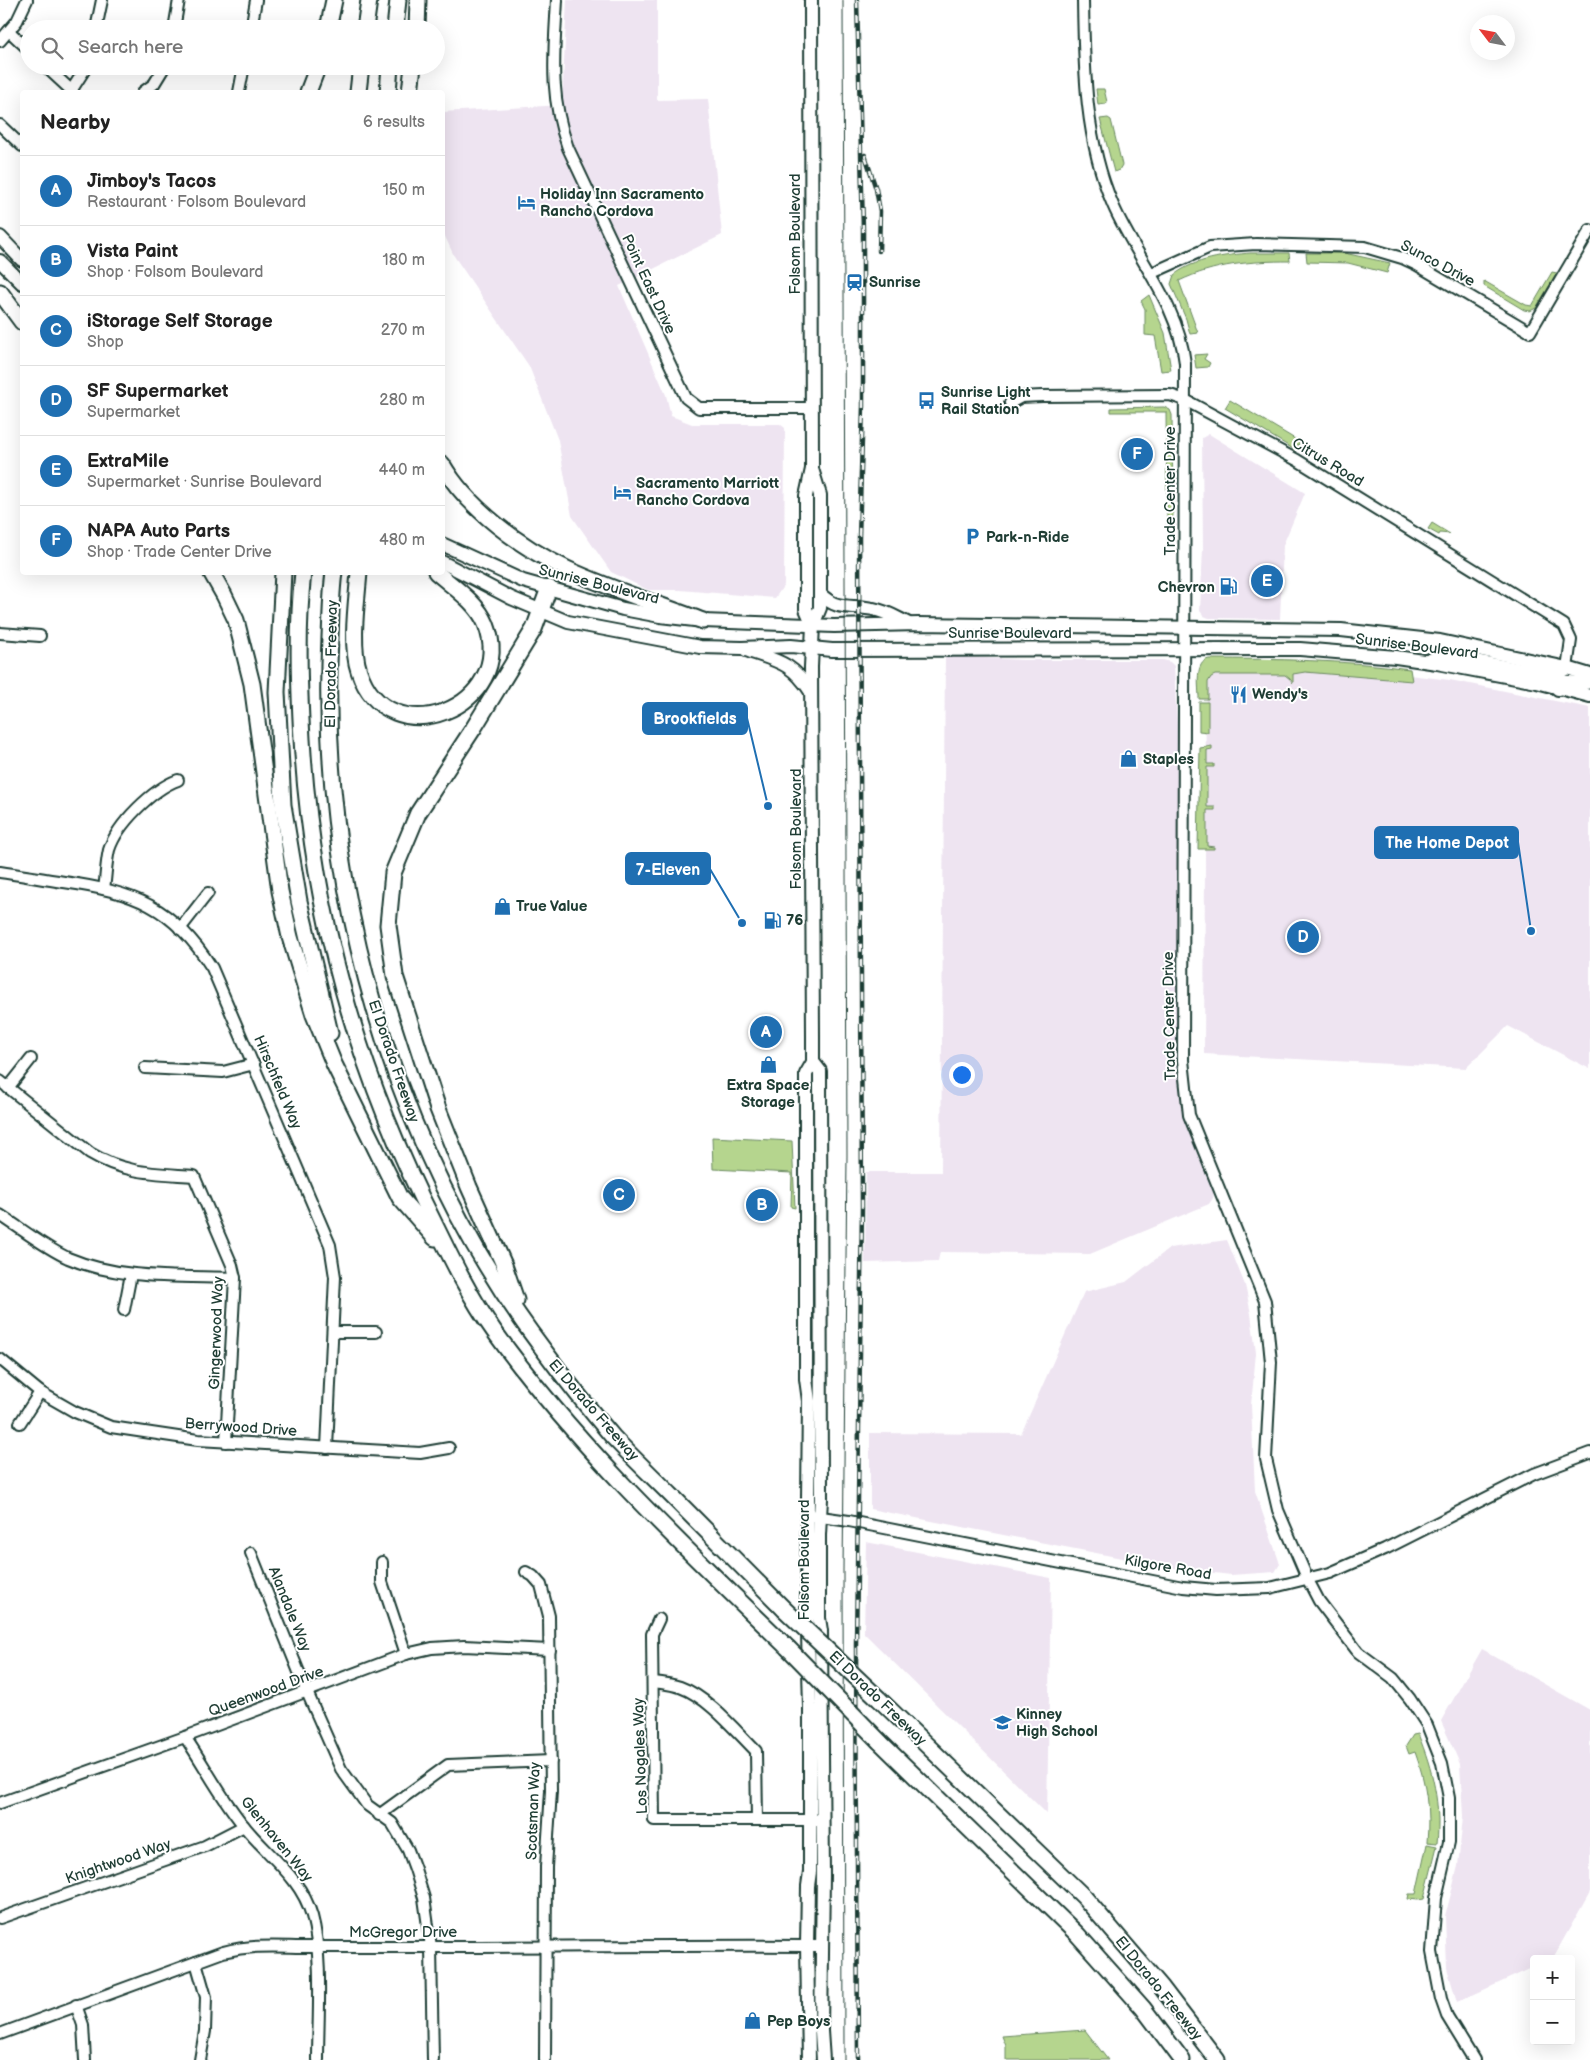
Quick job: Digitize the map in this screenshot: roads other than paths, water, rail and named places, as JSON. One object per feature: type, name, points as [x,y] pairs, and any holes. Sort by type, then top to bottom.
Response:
[{"type":"highway","points":[[330,20],[334,0]]},
{"type":"highway","points":[[367,20],[369,0]]},
{"type":"highway","points":[[396,20],[398,0]]},
{"type":"highway","points":[[417,20],[418,0]]},
{"type":"highway","points":[[309,90],[315,75]]},
{"type":"highway","points":[[358,90],[360,75]]},
{"type":"highway","points":[[388,90],[389,75]]},
{"type":"highway","points":[[410,90],[412,75]]},
{"type":"highway","points":[[0,292],[20,319]]},
{"type":"highway","points":[[445,468],[479,510],[521,542],[566,569],[703,621]]},
{"type":"highway","points":[[213,575],[236,620],[252,684],[280,891],[290,937],[314,1015],[344,1084],[400,1198],[451,1257]]},
{"type":"highway","points":[[283,575],[277,692],[283,805],[299,901],[344,1084]]},
{"type":"highway","name":"El Dorado Freeway","points":[[304,575],[301,595],[299,693],[305,791],[319,888],[340,983],[369,1077],[406,1168],[451,1257],[493,1329],[553,1406],[626,1488],[880,1742],[1077,1934],[1143,2008],[1182,2060]]},
{"type":"highway","name":"El Dorado Freeway","points":[[334,575],[327,694],[332,789],[338,844],[366,980],[394,1070],[430,1159],[475,1248],[543,1350],[613,1436],[784,1609],[879,1698],[1084,1897],[1162,1988],[1217,2060]]},
{"type":"highway","points":[[359,575],[356,610],[356,655],[363,682],[377,700],[388,708],[409,716],[422,717],[450,711],[469,698],[483,679],[490,656],[488,633],[480,611],[439,575]]},
{"type":"highway","points":[[522,1320],[504,1265],[469,1187],[438,1109],[395,976],[388,925],[393,873],[418,814],[508,674],[534,629],[542,612],[549,588]]},
{"type":"main road","name":"Folsom Boulevard","points":[[811,0],[812,469],[806,496],[806,609],[813,625]]},
{"type":"main road","points":[[0,236],[20,258]]},
{"type":"main road","points":[[0,261],[20,281]]},
{"type":"main road","name":"Folsom Boulevard","points":[[812,469],[820,495],[820,608],[813,625],[812,648],[813,1062],[806,1074],[805,1217],[812,1223],[809,1237],[806,1379],[809,1401],[814,1516]]},
{"type":"main road","name":"Sunrise Boulevard","points":[[445,545],[523,581],[622,609],[703,621],[860,626],[909,624],[1341,630],[1440,641],[1567,668],[1590,675]]},
{"type":"main road","name":"Sunrise Boulevard","points":[[445,564],[542,612],[568,622],[593,625],[638,636],[700,646],[742,648],[791,646],[860,650],[1300,650],[1427,661],[1537,682],[1590,696]]},
{"type":"main road","points":[[820,594],[829,602],[839,607],[878,610],[909,624]]},
{"type":"main road","points":[[742,648],[785,664],[796,671],[811,692]]},
{"type":"main road","points":[[1427,661],[1443,655],[1554,676],[1567,668]]},
{"type":"main road","points":[[1558,689],[1562,682],[1565,681],[1584,684],[1590,682]]},
{"type":"main road","name":"Folsom Boulevard","points":[[813,1062],[820,1071],[820,1272],[814,1516],[807,1597],[815,1820],[823,1875],[821,1946],[823,2060]]},
{"type":"main road","points":[[809,1237],[813,1260],[820,1272]]},
{"type":"main road","name":"Folsom Boulevard","points":[[809,2060],[808,1886],[815,1820]]},
{"type":"street","points":[[0,41],[20,16],[27,0]]},
{"type":"street","points":[[98,20],[102,0]]},
{"type":"street","points":[[176,20],[180,0]]},
{"type":"street","points":[[253,20],[256,0]]},
{"type":"street","name":"Point East Drive","points":[[556,0],[554,90],[561,129],[568,148],[686,398],[699,408],[812,408]]},
{"type":"street","name":"Trade Center Drive","points":[[1083,0],[1085,79],[1096,153],[1113,204],[1132,243],[1152,273],[1174,318],[1182,340],[1185,362],[1185,878],[1182,961],[1183,1060],[1189,1115],[1265,1301],[1271,1362],[1266,1459],[1278,1510],[1308,1580],[1328,1614],[1358,1652],[1393,1678],[1427,1725],[1436,1745],[1446,1779],[1449,1842],[1436,1898],[1432,1952],[1441,1999],[1447,2016],[1474,2060]]},
{"type":"street","points":[[9,31],[20,41]]},
{"type":"street","points":[[54,75],[70,90]]},
{"type":"street","points":[[73,90],[82,75]]},
{"type":"street","points":[[146,90],[154,84],[160,75]]},
{"type":"street","points":[[239,90],[242,75]]},
{"type":"street","points":[[0,125],[20,144]]},
{"type":"street","name":"Sunco Drive","points":[[1152,273],[1210,247],[1256,244],[1365,247],[1402,258],[1416,265],[1530,332],[1590,230]]},
{"type":"street","name":"Citrus Road","points":[[1010,403],[1021,398],[1042,396],[1170,395],[1185,400],[1298,460],[1558,620],[1564,625],[1571,640],[1567,668]]},
{"type":"street","points":[[0,633],[40,636]]},
{"type":"street","points":[[104,888],[109,852],[118,833],[129,818],[161,788],[178,780]]},
{"type":"street","name":"Hirschfeld Way","points":[[0,872],[104,888],[124,893],[157,909],[180,928],[194,943],[212,968],[330,1245],[335,1278],[327,1448]]},
{"type":"street","points":[[180,928],[208,893]]},
{"type":"street","name":"Gingerwood Way","points":[[31,1059],[4,1084],[90,1153],[104,1161],[133,1172],[194,1176],[232,1265],[234,1278],[226,1442]]},
{"type":"street","points":[[145,1068],[223,1072],[254,1064]]},
{"type":"street","points":[[0,1214],[69,1258],[100,1268],[131,1274],[234,1278]]},
{"type":"street","points":[[124,1310],[131,1274]]},
{"type":"street","points":[[332,1332],[376,1332]]},
{"type":"street","name":"Berrywood Drive","points":[[0,1359],[40,1392],[75,1412],[111,1427],[181,1439],[226,1442],[420,1453],[449,1448]]},
{"type":"street","points":[[20,1424],[40,1392]]},
{"type":"street","name":"Kilgore Road","points":[[814,1516],[844,1520],[1192,1588],[1235,1590],[1270,1588],[1330,1573],[1385,1548],[1534,1474],[1590,1453]]},
{"type":"street","name":"Alandale Way","points":[[251,1553],[307,1692],[341,1769],[367,1805],[392,1823],[408,1850],[424,1898],[431,1947],[433,2060]]},
{"type":"street","points":[[382,1562],[382,1582],[406,1654]]},
{"type":"street","name":"Scotsman Way","points":[[526,1572],[537,1580],[546,1598],[549,1616],[551,1806],[546,1867],[545,2060]]},
{"type":"street","name":"Los Nogales Way","points":[[659,1619],[652,1634],[654,1820],[815,1820]]},
{"type":"street","name":"Queenwood Drive","points":[[0,1803],[186,1737],[406,1654],[432,1648],[464,1646],[550,1650]]},
{"type":"street","points":[[653,1682],[680,1687],[698,1696],[756,1751],[757,1820]]},
{"type":"street","name":"Glenhaven Way","points":[[186,1737],[244,1826],[281,1864],[300,1890],[312,1916],[317,1947],[318,2060]]},
{"type":"street","points":[[379,1815],[448,1765],[551,1761]]},
{"type":"street","name":"Knightwood Way","points":[[0,1918],[205,1846],[244,1826]]},
{"type":"street","name":"McGregor Drive","points":[[0,2034],[196,1962],[243,1947],[267,1945],[317,1947],[545,1947],[697,1944],[821,1946]]},
{"type":"street","points":[[196,1962],[206,1997],[205,2031],[200,2060]]},
{"type":"street","points":[[76,2005],[83,2025],[85,2060]]},
{"type":"tram line","points":[[843,0],[847,1155],[843,1571],[844,2060]]},
{"type":"railway","points":[[857,0],[863,229],[863,406],[859,538],[862,1207],[856,1645],[858,2060]]},
{"type":"railway","points":[[865,155],[876,189],[880,211],[879,251]]},
{"type":"place","name":"Holiday Inn Sacramento Rancho Cordova","points":[[526,203]]},
{"type":"place","name":"Sunrise","points":[[855,282]]},
{"type":"place","name":"Sunrise Light Rail Station","points":[[927,401]]},
{"type":"place","name":"NAPA Auto Parts","points":[[1137,454]]},
{"type":"place","name":"Sacramento Marriott Rancho Cordova","points":[[622,492]]},
{"type":"place","name":"Park-n-Ride","points":[[972,537]]},
{"type":"place","name":"ExtraMile","points":[[1267,581]]},
{"type":"place","name":"Chevron","points":[[1229,587]]},
{"type":"place","name":"Wendy's","points":[[1238,694]]},
{"type":"place","name":"Staples","points":[[1129,759]]},
{"type":"place","name":"Brookfields","points":[[768,806]]},
{"type":"place","name":"True Value","points":[[502,906]]},
{"type":"place","name":"76","points":[[772,920]]},
{"type":"place","name":"7-Eleven","points":[[742,923]]},
{"type":"place","name":"The Home Depot","points":[[1531,931]]},
{"type":"place","name":"SF Supermarket","points":[[1303,937]]},
{"type":"place","name":"Jimboy's Tacos","points":[[766,1032]]},
{"type":"place","name":"Extra Space Storage","points":[[768,1064]]},
{"type":"place","name":"iStorage Self Storage","points":[[619,1195]]},
{"type":"place","name":"Vista Paint","points":[[762,1205]]},
{"type":"place","name":"Kinney High School","points":[[1002,1723]]},
{"type":"place","name":"Pep Boys","points":[[753,2021]]}]
